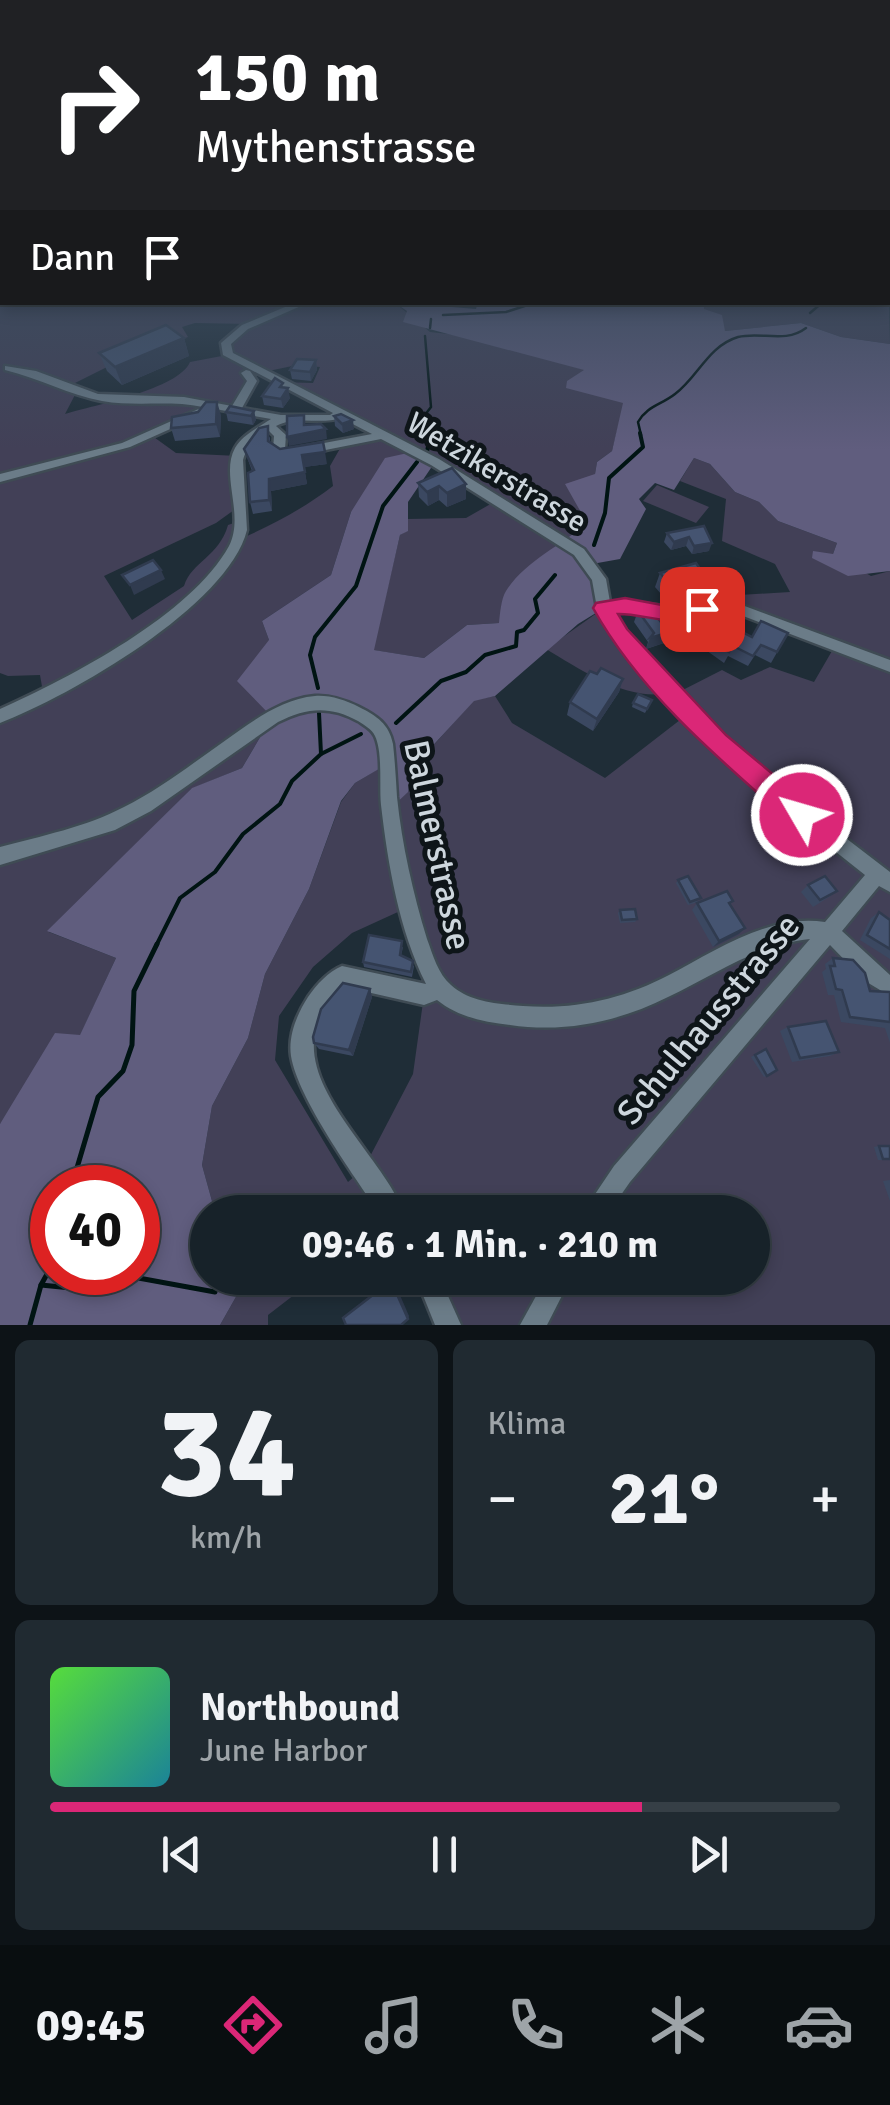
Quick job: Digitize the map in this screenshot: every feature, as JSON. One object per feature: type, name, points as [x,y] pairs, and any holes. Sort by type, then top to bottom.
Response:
[{"type":"street","name":"Wetzikerstrasse","points":[[250,327],[236,333],[225,350],[234,360],[435,462],[579,552],[598,579],[604,608],[619,635],[717,742],[759,782],[884,878]]},
{"type":"street","points":[[9,368],[38,372],[98,397],[163,397],[236,408],[275,421],[341,414]]},
{"type":"street","points":[[236,408],[252,381],[246,373]]},
{"type":"street","points":[[0,478],[126,446],[214,406]]},
{"type":"street","points":[[275,421],[280,450],[285,454],[383,435]]},
{"type":"street","points":[[0,716],[69,684],[149,632],[214,574],[233,550],[240,531],[238,456],[246,442],[275,421]]},
{"type":"street","points":[[604,608],[625,606],[679,613],[726,604],[890,666]]},
{"type":"street","name":"Balmerstrasse","points":[[0,856],[109,824],[145,805],[272,716],[318,700],[340,703],[375,724],[385,739],[390,809],[420,947],[440,990],[479,1010],[523,1018],[565,1018],[644,998],[748,946],[808,930],[828,932]]},
{"type":"street","name":"Schulhausstrasse","points":[[607,1195],[828,932],[884,878]]},
{"type":"street","points":[[828,932],[867,972],[890,986]]},
{"type":"street","points":[[381,1195],[313,1085],[302,1059],[303,1030],[324,990],[342,976],[424,994],[440,990]]},
{"type":"street","points":[[435,1295],[448,1325]]},
{"type":"street","points":[[533,1325],[550,1295]]},
{"type":"shaded area","points":[[0,327],[183,327],[188,337],[69,386],[77,391],[65,414],[153,388],[183,372],[190,362],[227,355],[226,343],[247,327],[424,327],[430,332],[457,335],[586,370],[624,403],[612,451],[597,462],[587,523],[565,543],[499,623],[467,625],[424,658],[373,650],[400,535],[408,530],[407,519],[466,518],[494,502],[435,462],[351,512],[331,575],[262,621],[269,640],[272,717],[242,768],[191,789],[49,932],[116,958],[80,1036],[0,1124],[0,716],[44,698],[40,675],[0,673]],"holes":[[[297,365],[320,367],[313,383],[277,382],[382,435],[342,445],[330,466],[333,486],[288,516],[240,539],[240,521],[228,525],[218,545],[193,570],[184,586],[132,620],[104,576],[216,523],[234,510],[238,456],[176,453],[151,435],[214,406],[236,408],[252,381],[247,367],[259,373]]]},
{"type":"shaded area","points":[[421,327],[724,327],[725,331],[812,327],[841,337],[890,344],[890,571],[848,576],[812,558],[813,551],[833,554],[837,543],[778,521],[759,502],[735,492],[710,464],[694,458],[674,490],[655,483],[639,499],[646,509],[620,559],[592,564],[604,608],[578,624],[495,696],[474,701],[414,766],[408,792],[390,809],[384,766],[355,783],[341,801],[309,889],[265,974],[248,1038],[212,1106],[202,1165],[210,1195],[190,1195],[190,1295],[237,1295],[220,1325],[0,1325],[0,1124],[55,1033],[80,1035],[116,958],[47,931],[192,788],[242,768],[272,717],[237,681],[269,640],[262,621],[331,575],[351,512],[385,458],[417,451],[435,462],[408,502],[408,531],[400,535],[374,650],[424,658],[467,625],[499,623],[503,598],[514,580],[587,523],[565,484],[595,474],[597,462],[612,451],[623,403],[566,388],[567,381],[584,370]]},
{"type":"shaded area","points":[[721,327],[765,327],[725,331]]},
{"type":"shaded area","points":[[812,327],[890,327],[890,344],[841,337]]},
{"type":"shaded area","points":[[694,458],[710,464],[735,492],[759,502],[778,521],[837,543],[833,554],[871,576],[890,571],[890,1325],[448,1325],[435,1295],[770,1295],[770,1195],[210,1195],[202,1165],[212,1106],[248,1038],[265,974],[309,889],[341,802],[355,783],[385,765],[408,792],[414,767],[474,700],[495,696],[512,723],[605,778],[689,713],[673,695],[722,670],[741,680],[770,667],[814,682],[836,644],[726,604],[739,595],[790,592],[775,564],[722,541],[726,499],[680,481]],"holes":[[[411,906],[440,989],[424,995],[413,1074],[364,1168],[348,1182],[275,1060],[279,1016],[313,967],[352,933]]]},
{"type":"shaded area","points":[[657,485],[709,507],[696,523],[643,501]]},
{"type":"shaded area","points":[[604,608],[671,693],[655,695],[622,689],[546,649]]},
{"type":"shaded area","points":[[237,1295],[294,1295],[268,1315],[268,1325],[220,1325]]},
{"type":"building","points":[[162,327],[169,327],[184,338],[115,367],[99,353]]},
{"type":"building","points":[[297,359],[316,360],[310,372],[290,370]]},
{"type":"building","points":[[275,378],[283,383],[280,387],[288,388],[281,399],[262,396]]},
{"type":"building","points":[[206,402],[217,402],[216,424],[171,428],[172,417],[198,412]]},
{"type":"building","points":[[230,406],[254,411],[251,416],[226,412]]},
{"type":"building","points":[[341,414],[353,420],[342,424],[334,416]]},
{"type":"building","points":[[304,415],[304,425],[321,424],[326,429],[287,437],[287,416]]},
{"type":"building","points":[[268,426],[268,441],[280,449],[323,442],[325,452],[302,455],[305,472],[269,479],[269,500],[250,502],[248,473],[254,470],[244,449],[259,428]]},
{"type":"building","points":[[452,468],[466,484],[447,493],[439,486],[427,492],[418,483]]},
{"type":"building","points":[[566,505],[581,514],[571,521],[556,513]]},
{"type":"building","points":[[704,526],[712,543],[694,546],[689,537],[674,542],[667,533]]},
{"type":"building","points":[[153,560],[161,570],[130,585],[122,575]]},
{"type":"building","points":[[696,563],[709,582],[674,589],[660,573]]},
{"type":"building","points":[[722,603],[738,612],[727,624],[752,637],[761,621],[788,633],[777,652],[761,645],[753,656],[733,646],[729,652],[700,633],[696,636],[683,628],[650,638],[654,633],[638,611],[650,607],[663,625],[680,611]]},
{"type":"building","points":[[601,668],[623,679],[597,719],[570,702],[590,671],[597,674]]},
{"type":"building","points":[[638,694],[652,700],[647,709],[633,703]]},
{"type":"building","points":[[688,876],[701,898],[690,902],[678,880]]},
{"type":"building","points":[[825,876],[837,891],[820,900],[808,885]]},
{"type":"building","points":[[727,891],[733,901],[729,903],[745,928],[719,941],[697,903]]},
{"type":"building","points":[[635,909],[637,919],[622,920],[620,910]]},
{"type":"building","points":[[879,912],[890,920],[890,949],[867,935]]},
{"type":"building","points":[[369,935],[402,941],[400,955],[413,961],[411,972],[363,962]]},
{"type":"building","points":[[833,958],[853,960],[865,973],[870,991],[890,992],[890,1022],[850,1017],[842,990],[836,989],[830,966],[835,966]]},
{"type":"building","points":[[343,983],[370,989],[349,1050],[314,1043],[313,1037],[321,1009]]},
{"type":"building","points":[[826,1021],[839,1052],[800,1058],[788,1027]]},
{"type":"building","points":[[766,1049],[777,1070],[767,1076],[755,1055]]},
{"type":"building","points":[[879,1146],[890,1146],[890,1159],[883,1159]]},
{"type":"building","points":[[373,1295],[397,1295],[408,1319],[401,1325],[346,1325],[343,1318]]},
{"type":"waterway","points":[[641,435],[638,422],[642,417],[683,387],[728,341],[747,336],[790,335],[806,328]]},
{"type":"waterway","points":[[425,336],[431,407],[418,424],[426,435]]},
{"type":"waterway","points":[[424,433],[429,440],[427,452]]},
{"type":"waterway","points":[[594,545],[605,513],[609,478],[643,447],[640,433]]},
{"type":"waterway","points":[[318,688],[310,655],[315,637],[356,586],[383,506],[417,462]]},
{"type":"waterway","points":[[396,723],[441,681],[466,672],[485,655],[516,646],[517,632],[524,630],[538,613],[535,599],[555,575]]},
{"type":"waterway","points":[[319,713],[321,754]]},
{"type":"waterway","points":[[321,754],[361,734]]},
{"type":"waterway","points":[[157,944],[180,898],[215,872],[243,834],[280,804],[292,781],[321,754]]},
{"type":"waterway","points":[[78,1165],[98,1097],[123,1071],[132,1045],[134,991],[157,944]]},
{"type":"waterway","points":[[160,1282],[190,1287]]},
{"type":"waterway","points":[[30,1325],[38,1295]]},
{"type":"route","points":[[702,609],[662,614],[625,606],[604,608],[619,635],[717,742],[802,815]]}]
